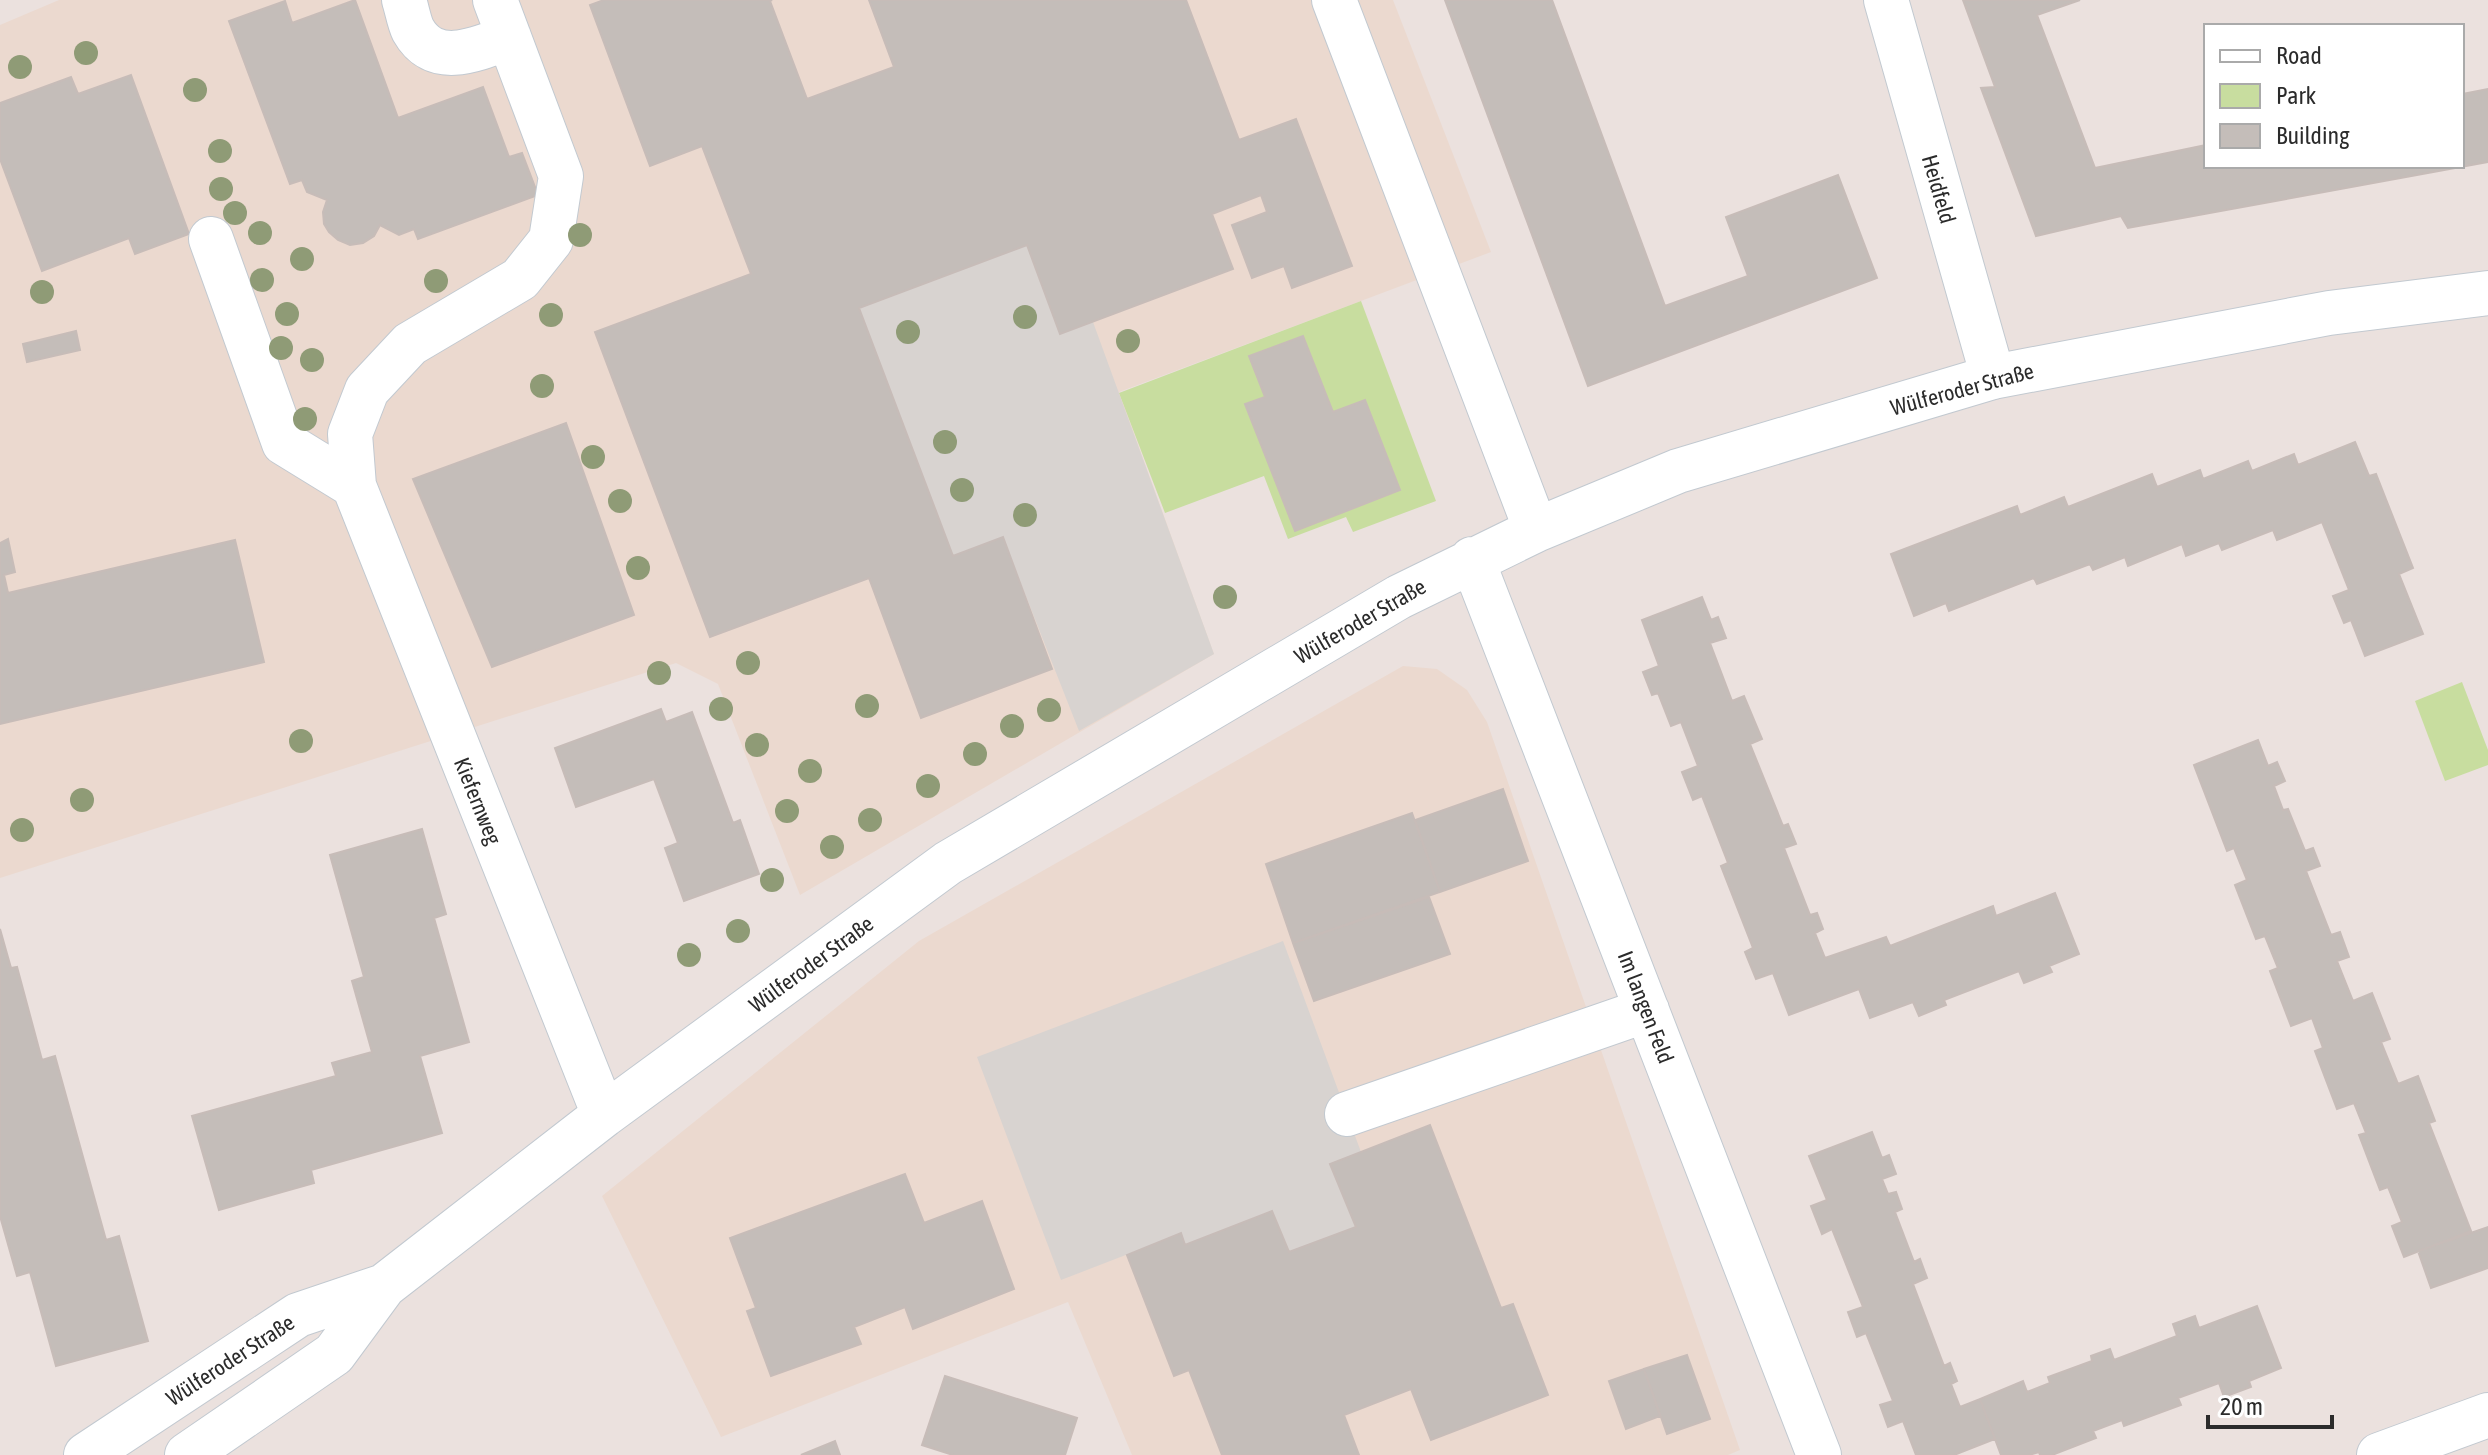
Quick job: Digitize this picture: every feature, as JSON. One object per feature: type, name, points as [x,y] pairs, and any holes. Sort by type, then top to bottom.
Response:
[{"type":"street","points":[[404,0],[413,30],[427,45],[447,54],[468,53],[502,18]]},
{"type":"street","points":[[1334,0],[1536,530]]},
{"type":"street","name":"Heidfeld","points":[[1886,0],[1993,377]]},
{"type":"street","name":"Kiefernweg","points":[[502,18],[561,176],[551,240],[520,279],[410,344],[367,390],[350,434],[354,486],[604,1115]]},
{"type":"street","points":[[211,239],[284,443],[354,486]]},
{"type":"street","name":"Wülferoder Straße","points":[[187,1455],[334,1354],[384,1286],[604,1115],[948,863],[1399,597],[1472,559],[1678,471],[1993,377],[2329,313],[2488,293]]},
{"type":"street","name":"Im langen Feld","points":[[1472,559],[1819,1455]]},
{"type":"street","points":[[1347,1114],[1647,1010]]},
{"type":"street","name":"Wülferoder Straße","points":[[86,1455],[298,1315],[384,1286]]},
{"type":"street","points":[[2379,1455],[2488,1415]]},
{"type":"shaded area","points":[[59,0],[1393,0],[1491,252],[1119,392],[1214,654],[800,895],[718,684],[676,663],[0,878],[0,25]]},
{"type":"shaded area","points":[[1027,245],[1060,334],[1093,322],[1214,654],[1079,731],[1003,538],[953,556],[859,308]]},
{"type":"shaded area","points":[[1403,666],[1437,669],[1467,690],[1487,722],[1740,1450],[1728,1455],[1132,1455],[1068,1302],[721,1437],[602,1196],[919,941]]},
{"type":"shaded area","points":[[1283,941],[1361,1152],[1331,1164],[1356,1227],[1289,1252],[1272,1211],[1185,1245],[1180,1234],[1061,1280],[977,1057]]},
{"type":"green space","points":[[1361,301],[1436,501],[1353,532],[1346,517],[1288,539],[1264,476],[1165,513],[1119,393]]},
{"type":"green space","points":[[2462,682],[2488,750],[2488,765],[2445,781],[2415,701]]},
{"type":"building","points":[[355,0],[398,118],[483,87],[509,157],[522,153],[538,195],[418,239],[414,229],[399,235],[380,225],[374,236],[363,243],[350,245],[329,232],[324,224],[323,212],[327,200],[307,192],[302,180],[290,184],[229,21],[285,1],[292,23]]},
{"type":"building","points":[[604,0],[772,0],[807,99],[894,67],[869,0],[1186,0],[1239,140],[1296,119],[1352,266],[1292,288],[1284,266],[1252,278],[1232,225],[1267,212],[1261,195],[1212,214],[1233,269],[1060,334],[1027,245],[859,308],[953,556],[1003,537],[1052,669],[921,718],[869,578],[710,637],[595,332],[751,274],[702,146],[650,166],[590,5]]},
{"type":"building","points":[[1445,0],[1552,0],[1665,306],[1748,276],[1726,217],[1838,175],[1877,278],[1588,386]]},
{"type":"building","points":[[1963,0],[2080,0],[2037,15],[2095,168],[2204,145],[2204,168],[2455,168],[2128,228],[2121,216],[2036,236],[1981,88],[1995,87]]},
{"type":"building","points":[[131,75],[189,234],[135,254],[129,238],[42,271],[0,159],[0,103],[71,77],[78,94]]},
{"type":"building","points":[[2488,89],[2488,162],[2464,166],[2464,94]]},
{"type":"building","points":[[76,331],[80,350],[27,362],[23,344]]},
{"type":"building","points":[[1303,336],[1333,412],[1365,400],[1400,490],[1295,531],[1245,404],[1265,397],[1249,356]]},
{"type":"building","points":[[566,423],[634,615],[492,667],[413,479]]},
{"type":"building","points":[[2355,442],[2369,476],[2376,474],[2413,568],[2399,574],[2423,634],[2365,656],[2351,620],[2344,623],[2333,596],[2349,590],[2322,522],[2277,540],[2273,530],[2222,550],[2219,543],[2186,556],[2182,544],[2128,566],[2125,557],[2093,570],[2090,564],[2037,584],[2034,578],[1949,611],[1946,603],[1914,616],[1891,554],[2017,506],[2020,515],[2064,497],[2068,507],[2152,474],[2157,487],[2200,470],[2203,479],[2248,461],[2252,471],[2294,454],[2298,465]]},
{"type":"building","points":[[8,539],[15,572],[4,575],[8,593],[235,540],[264,662],[0,724],[0,543]]},
{"type":"building","points":[[1702,597],[1711,620],[1718,617],[1726,638],[1710,643],[1732,701],[1744,696],[1762,739],[1750,744],[1783,826],[1788,824],[1796,844],[1784,848],[1810,915],[1817,913],[1823,929],[1815,933],[1825,958],[1886,937],[1890,946],[1993,906],[1996,916],[2055,893],[2079,954],[2049,966],[2052,972],[2024,983],[2019,971],[1944,1000],[1946,1005],[1919,1016],[1913,1002],[1870,1018],[1859,989],[1789,1015],[1773,973],[1756,979],[1745,952],[1753,948],[1721,866],[1728,863],[1702,796],[1693,800],[1682,772],[1698,766],[1681,722],[1671,726],[1658,693],[1652,695],[1643,672],[1659,666],[1642,620]]},
{"type":"building","points":[[661,709],[666,722],[692,712],[733,823],[740,820],[759,874],[684,901],[665,848],[678,843],[654,779],[576,807],[555,748]]},
{"type":"building","points":[[2258,740],[2268,766],[2277,762],[2285,781],[2274,786],[2283,810],[2288,809],[2305,851],[2313,848],[2320,866],[2306,871],[2331,935],[2340,932],[2349,957],[2337,961],[2353,1001],[2372,993],[2390,1039],[2381,1042],[2398,1084],[2418,1076],[2435,1121],[2429,1123],[2471,1231],[2404,1257],[2392,1226],[2402,1222],[2388,1187],[2380,1190],[2359,1135],[2366,1133],[2354,1103],[2337,1109],[2315,1051],[2323,1048],[2312,1018],[2291,1026],[2270,971],[2278,968],[2265,936],[2256,939],[2235,885],[2247,880],[2234,848],[2227,851],[2194,765]]},
{"type":"building","points":[[1503,789],[1528,861],[1440,892],[1415,820]]},
{"type":"building","points":[[1412,813],[1440,892],[1293,943],[1266,864]]},
{"type":"building","points":[[422,829],[446,914],[434,918],[469,1042],[420,1056],[442,1133],[311,1170],[314,1183],[219,1210],[192,1116],[336,1076],[332,1063],[372,1052],[352,981],[364,977],[330,855]]},
{"type":"building","points":[[1429,897],[1450,954],[1314,1001],[1293,943]]},
{"type":"building","points":[[0,929],[11,968],[17,967],[42,1060],[55,1056],[106,1240],[119,1236],[148,1341],[56,1366],[30,1272],[17,1276],[0,1216]]},
{"type":"building","points":[[1430,1125],[1501,1308],[1513,1304],[1548,1395],[1431,1440],[1411,1389],[1344,1415],[1359,1455],[1222,1455],[1189,1370],[1174,1376],[1127,1255],[1181,1233],[1185,1245],[1272,1211],[1289,1252],[1356,1227],[1330,1164]]},
{"type":"building","points":[[1872,1132],[1882,1158],[1889,1155],[1896,1174],[1882,1179],[1888,1194],[1896,1192],[1902,1209],[1895,1212],[1914,1262],[1920,1259],[1927,1278],[1913,1284],[1944,1366],[1950,1363],[1957,1381],[1951,1384],[1960,1407],[1980,1399],[1995,1439],[1954,1455],[1916,1455],[1903,1421],[1888,1427],[1880,1405],[1893,1401],[1866,1333],[1857,1337],[1848,1312],[1863,1307],[1832,1229],[1822,1234],[1811,1206],[1827,1200],[1809,1156]]},
{"type":"building","points":[[905,1174],[924,1223],[982,1201],[1014,1289],[913,1329],[905,1307],[854,1327],[861,1344],[771,1376],[747,1311],[756,1308],[730,1238]]},
{"type":"building","points":[[2488,1227],[2488,1268],[2431,1288],[2418,1251]]},
{"type":"building","points":[[2257,1306],[2281,1368],[2249,1381],[2251,1387],[2224,1397],[2219,1383],[2178,1398],[2181,1405],[2124,1426],[2122,1420],[2093,1431],[2096,1438],[2052,1455],[2040,1455],[2039,1452],[2001,1455],[1980,1399],[2023,1381],[2027,1392],[2050,1383],[2048,1377],[2092,1361],[2091,1356],[2110,1349],[2114,1360],[2177,1336],[2173,1324],[2195,1316],[2199,1328]]},
{"type":"building","points":[[1687,1355],[1710,1419],[1667,1434],[1644,1369]]},
{"type":"building","points":[[1644,1369],[1660,1416],[1626,1429],[1609,1381]]},
{"type":"building","points":[[945,1376],[1077,1418],[1065,1455],[953,1455],[922,1445]]},
{"type":"building","points":[[835,1441],[840,1455],[801,1455]]}]
